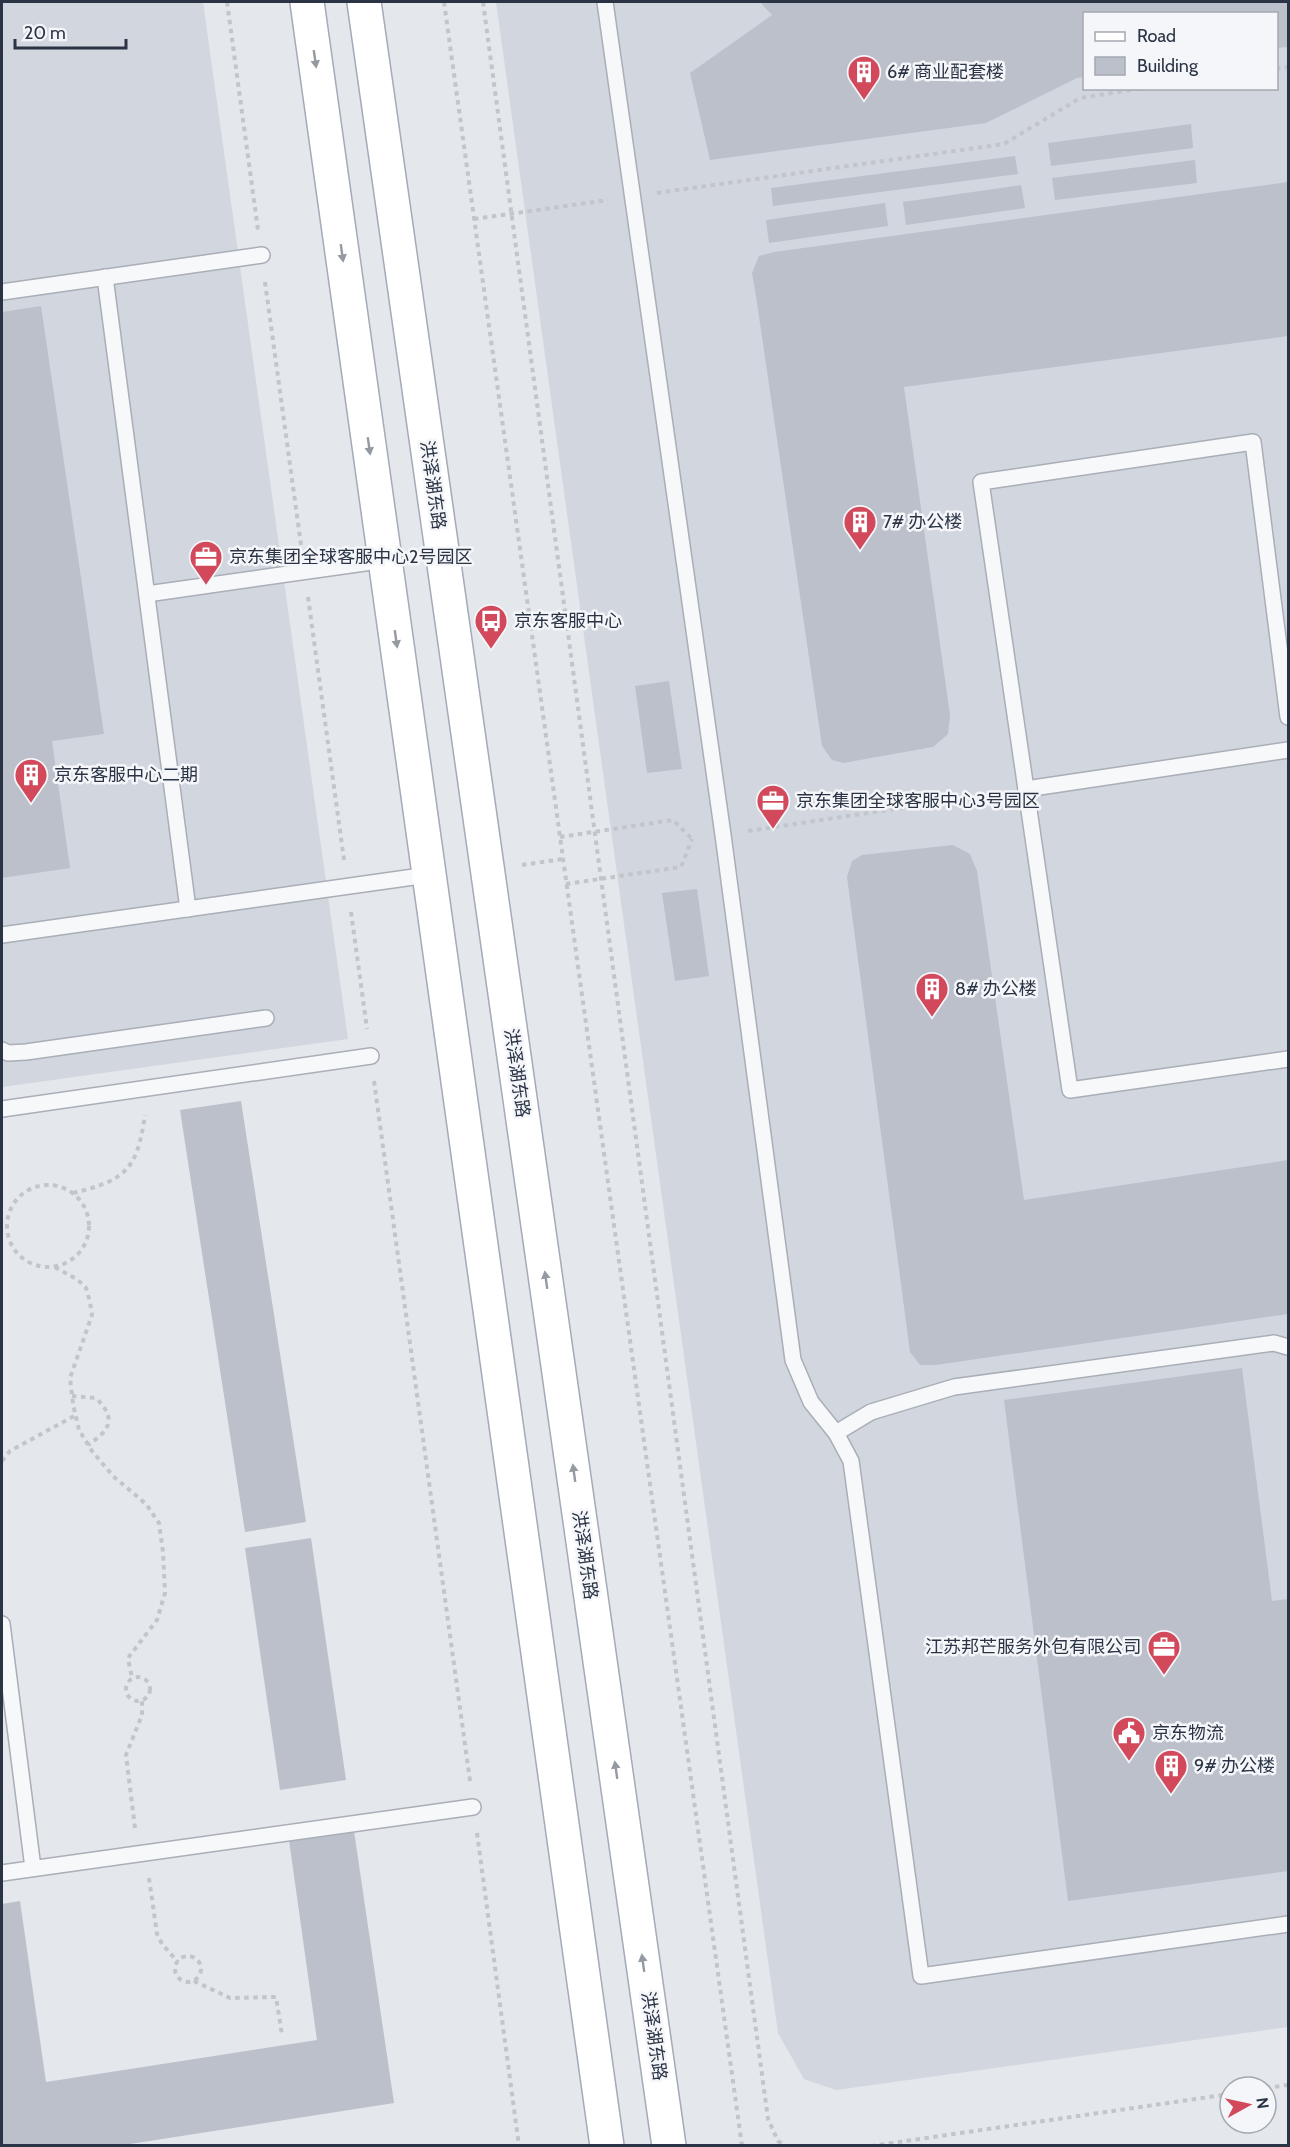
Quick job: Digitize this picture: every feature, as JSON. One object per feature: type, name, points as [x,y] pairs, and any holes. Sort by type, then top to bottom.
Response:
[{"type":"main road","points":[[307,2],[607,2145]]},
{"type":"main road","name":"洪泽湖东路","points":[[364,2],[669,2145]]},
{"type":"lane","points":[[605,2],[723,835],[793,1360],[811,1402],[836,1433],[851,1461],[921,1976],[1288,1924]]},
{"type":"lane","points":[[2,292],[262,255]]},
{"type":"lane","points":[[105,277],[188,909]]},
{"type":"lane","points":[[1288,717],[1253,442],[981,482],[1070,1090],[1288,1059]]},
{"type":"lane","points":[[147,594],[386,560]]},
{"type":"lane","points":[[1026,789],[1288,750]]},
{"type":"lane","points":[[2,935],[428,875]]},
{"type":"lane","points":[[2,1050],[8,1053],[26,1052],[266,1018]]},
{"type":"lane","points":[[2,1109],[371,1056]]},
{"type":"lane","points":[[836,1433],[871,1412],[954,1387],[1274,1343],[1288,1347]]},
{"type":"lane","points":[[2,1624],[33,1868]]},
{"type":"lane","points":[[2,1873],[473,1807]]},
{"type":"path","points":[[444,2],[742,2145]]},
{"type":"path","points":[[483,2],[768,2119],[778,2141],[785,2145]]},
{"type":"path","points":[[474,219],[1004,144],[1080,98],[1130,90]]},
{"type":"path","points":[[692,839],[1026,789]]},
{"type":"path","points":[[560,837],[673,820],[692,839]]},
{"type":"path","points":[[566,884],[681,867],[692,839]]},
{"type":"path","points":[[74,1193],[99,1187],[122,1175],[132,1163],[142,1138],[148,1088]]},
{"type":"path","points":[[48,1184],[61,1186],[74,1193],[83,1203],[88,1217],[89,1230],[86,1243],[68,1262],[55,1267],[42,1267],[29,1263],[11,1244],[6,1231],[7,1217],[13,1203],[22,1193],[34,1186],[48,1184]]},
{"type":"path","points":[[55,1267],[78,1280],[86,1288],[92,1315],[70,1378],[79,1430],[113,1476],[146,1504],[159,1523],[165,1593],[157,1620],[128,1658],[132,1678]]},
{"type":"path","points":[[72,1396],[96,1398],[104,1406],[109,1417],[108,1427],[103,1434],[88,1444]]},
{"type":"path","points":[[2,1461],[10,1451],[76,1415]]},
{"type":"path","points":[[140,1677],[149,1684],[148,1696],[142,1701],[134,1701],[126,1692],[126,1684],[132,1678],[140,1677]]},
{"type":"path","points":[[194,1981],[200,1975],[200,1962],[193,1957],[184,1957],[176,1966],[176,1974],[182,1980],[194,1981],[230,1998],[276,1997],[282,2035]]},
{"type":"path","points":[[871,2145],[1218,2096]]},
{"type":"shaded area","points":[[2,2],[203,2],[348,1039],[2,1087]]},
{"type":"shaded area","points":[[496,2],[1288,2],[1288,2027],[836,2090],[804,2079],[778,2033]]},
{"type":"building","name":"6# 商业配套楼","points":[[760,2],[1288,2],[1288,47],[1278,48],[1278,12],[1083,12],[1083,77],[986,123],[710,160],[690,73],[772,15]]},
{"type":"building","points":[[1191,124],[1193,148],[1051,166],[1048,143]]},
{"type":"building","points":[[1015,156],[1018,174],[773,206],[771,188]]},
{"type":"building","points":[[1195,160],[1197,183],[1055,200],[1052,178]]},
{"type":"building","name":"7# 办公楼","points":[[1288,182],[1288,336],[904,387],[950,715],[948,734],[933,747],[843,763],[832,760],[822,746],[752,273],[759,256],[774,252]]},
{"type":"building","points":[[1021,185],[1025,208],[906,225],[903,202]]},
{"type":"building","points":[[885,203],[888,226],[769,243],[766,220]]},
{"type":"building","points":[[41,306],[104,734],[52,741],[70,868],[2,878],[2,312]]},
{"type":"building","points":[[669,681],[682,769],[647,773],[635,686]]},
{"type":"building","name":"8# 办公楼","points":[[953,845],[970,854],[977,871],[1024,1200],[1288,1160],[1288,1314],[936,1365],[920,1365],[910,1352],[847,877],[852,861],[862,855]]},
{"type":"building","points":[[697,889],[709,976],[675,981],[662,893]]},
{"type":"building","points":[[241,1101],[306,1522],[245,1532],[180,1110]]},
{"type":"building","points":[[1242,1368],[1272,1601],[1288,1599],[1288,1871],[1068,1901],[1004,1400]]},
{"type":"building","points":[[311,1538],[346,1780],[280,1790],[245,1548]]},
{"type":"building","points":[[354,1831],[394,2103],[117,2146],[2,2146],[2,1904],[20,1901],[46,2082],[317,2040],[289,1840]]},
{"type":"place","name":"6# 商业配套楼","points":[[864,101]]},
{"type":"place","name":"7# 办公楼","points":[[860,551]]},
{"type":"place","name":"京东集团全球客服中心2号园区","points":[[206,586]]},
{"type":"place","name":"京东客服中心","points":[[491,650]]},
{"type":"place","name":"京东客服中心二期","points":[[31,804]]},
{"type":"place","name":"京东集团全球客服中心3号园区","points":[[773,830]]},
{"type":"place","name":"8# 办公楼","points":[[932,1018]]},
{"type":"place","name":"江苏邦芒服务外包有限公司","points":[[1164,1676]]},
{"type":"place","name":"京东物流","points":[[1129,1762]]},
{"type":"place","name":"9# 办公楼","points":[[1171,1795]]}]
